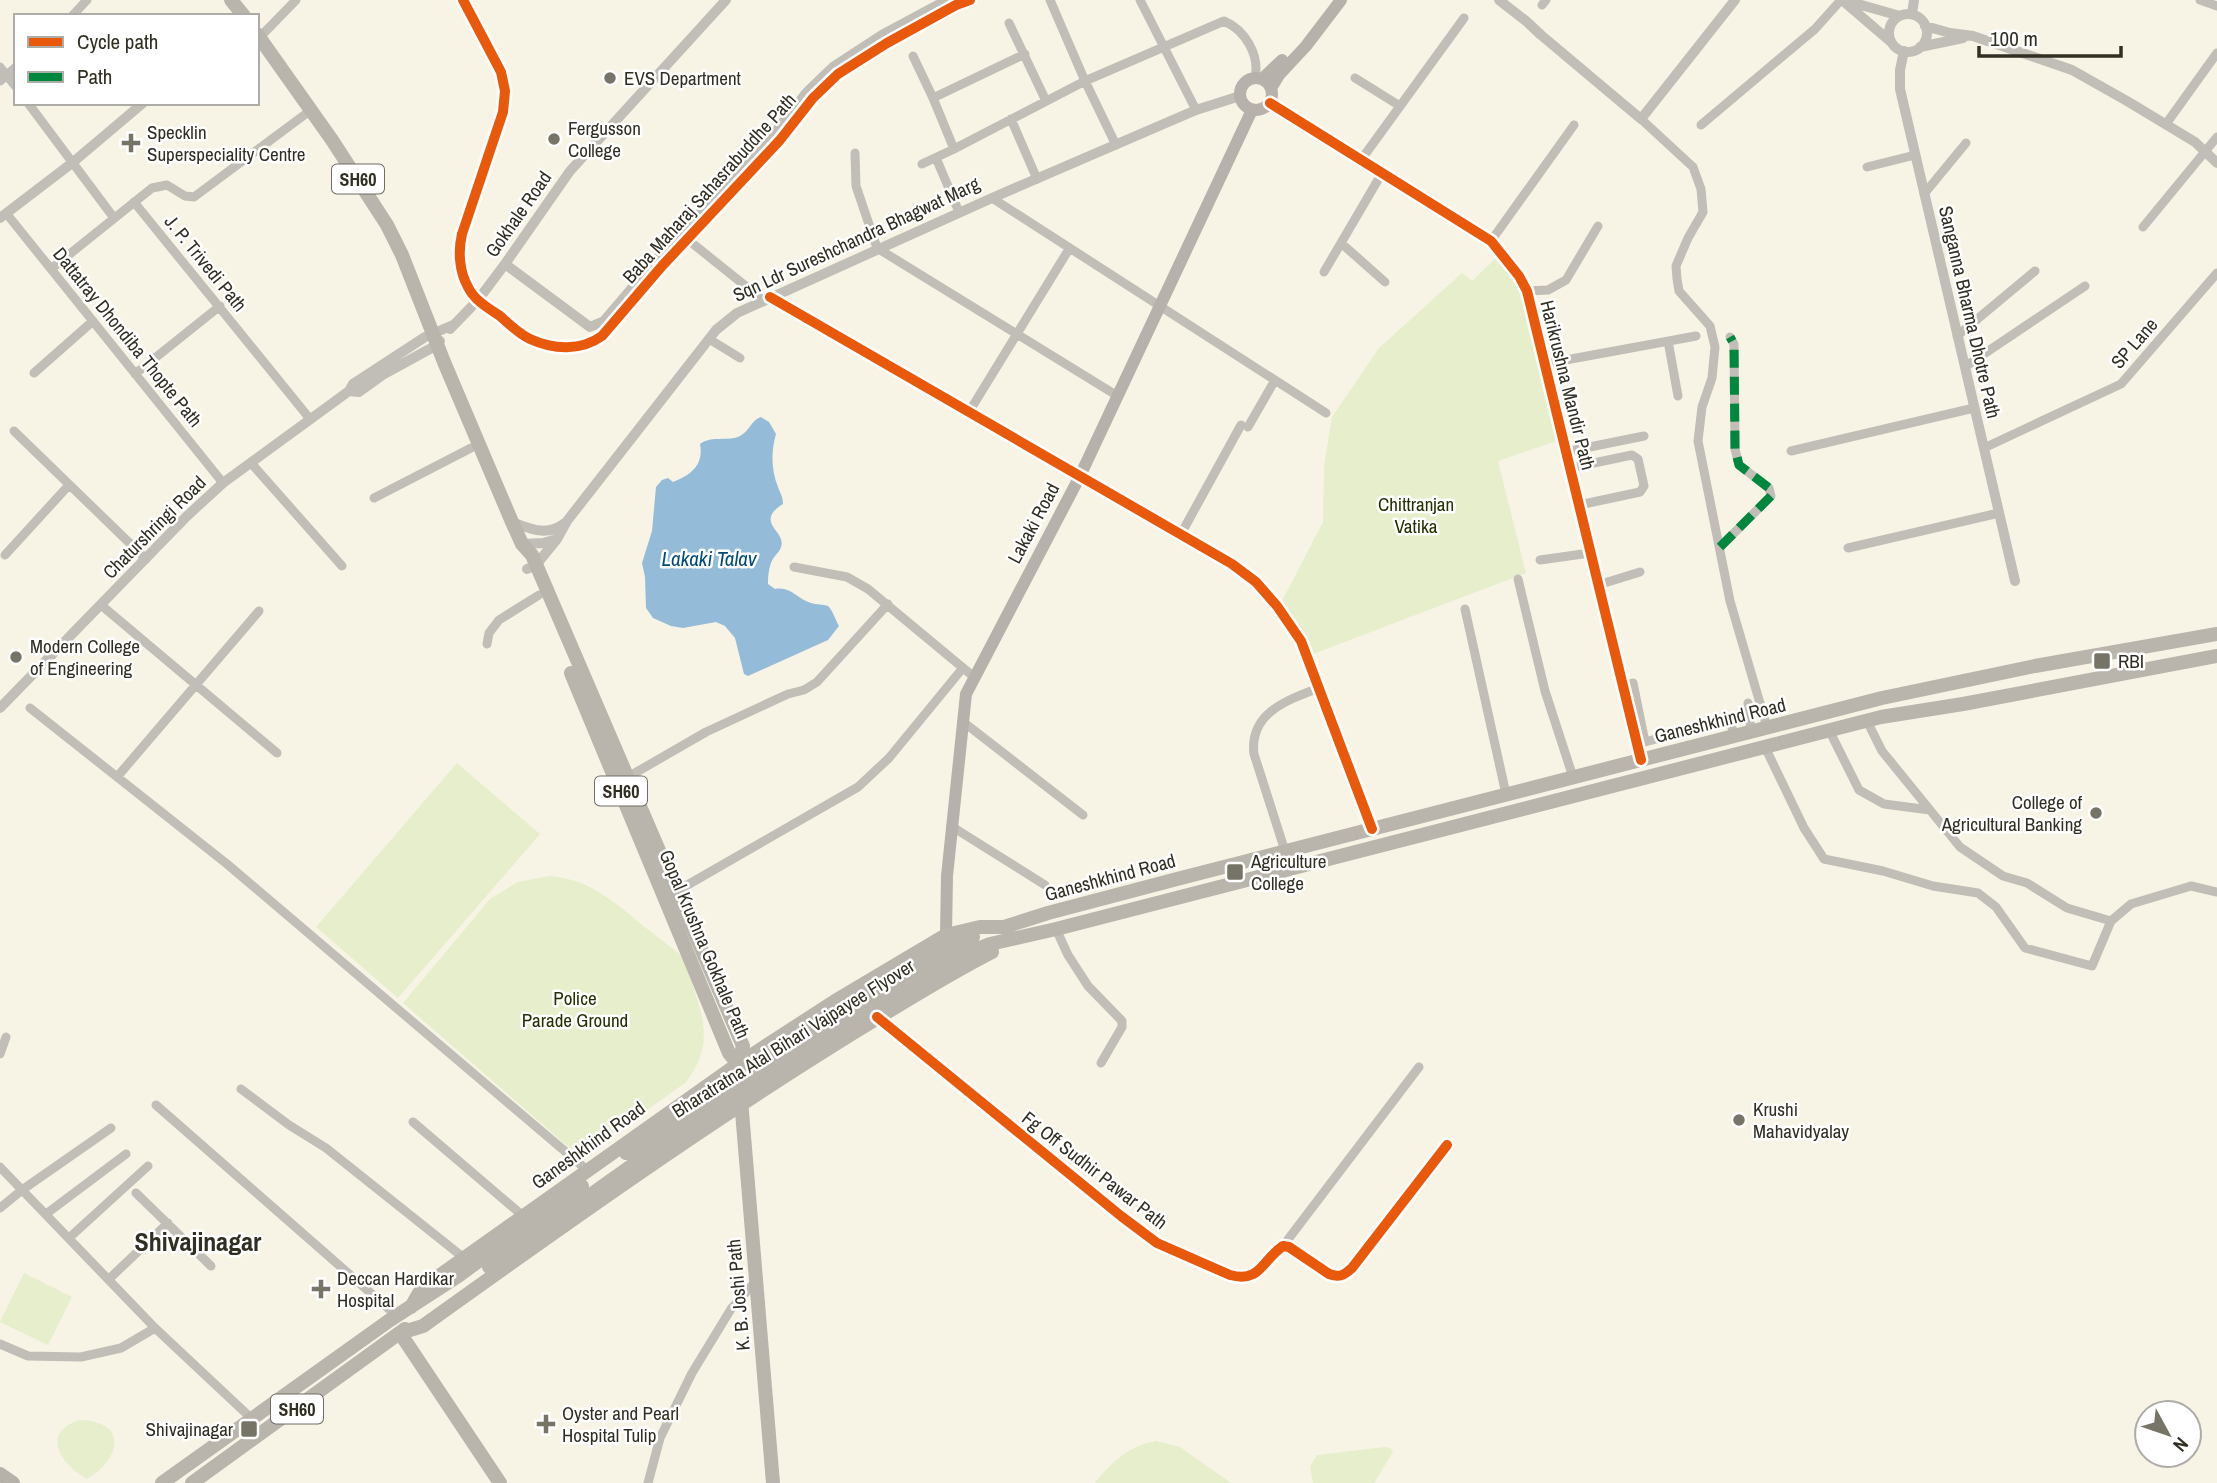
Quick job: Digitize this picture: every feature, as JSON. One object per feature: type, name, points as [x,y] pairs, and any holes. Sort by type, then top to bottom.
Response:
[{"type":"highway","points":[[0,1474],[13,1483]]},
{"type":"main road","points":[[231,0],[242,14]]},
{"type":"main road","points":[[1263,82],[1300,42],[1332,0]]},
{"type":"main road","points":[[1263,82],[1273,96],[1270,103],[1261,110],[1252,110],[1244,105],[1240,96],[1244,84],[1263,82],[1279,75],[1306,46],[1341,0]]},
{"type":"main road","name":"Gopal Krushna Gokhale Path","points":[[259,36],[387,225],[402,255],[434,340],[512,522],[628,777],[743,1045],[738,1064]]},
{"type":"main road","name":"Lakaki Road","points":[[946,935],[951,826],[966,694],[1080,476],[1158,305],[1252,110]]},
{"type":"main road","name":"Gopal Krushna Gokhale Path","points":[[434,340],[432,354],[471,448],[514,543],[522,544]]},
{"type":"main road","name":"Gopal Krushna Gokhale Path","points":[[532,567],[539,595],[729,1053],[738,1064]]},
{"type":"main road","name":"Ganeshkhind Road","points":[[162,1483],[411,1307],[422,1288],[738,1064],[796,1048],[877,1017],[1007,933],[1048,913],[1877,699],[1980,676],[2217,634]]},
{"type":"main road","name":"Ganeshkhind Road","points":[[192,1483],[400,1333],[423,1326],[742,1104],[796,1048],[835,1001],[946,935],[980,927],[1007,933],[1056,929],[1874,719],[2217,656]]},
{"type":"main road","points":[[1874,719],[1877,699]]},
{"type":"main road","name":"Bharatratna Atal Bihari Vajpayee Flyover","points":[[411,1307],[725,1092],[958,942],[1007,933]]},
{"type":"main road","name":"K. B. Joshi Path","points":[[738,1064],[774,1483]]},
{"type":"main road","name":"Bharatratna Atal Bihari Vajpayee Flyover","points":[[400,1333],[628,1167],[725,1092]]},
{"type":"main road","points":[[400,1333],[500,1483]]},
{"type":"street","points":[[74,14],[87,0]]},
{"type":"street","points":[[259,34],[296,0]]},
{"type":"street","points":[[463,0],[501,72],[505,91],[503,112],[459,249],[468,288],[478,300]]},
{"type":"street","name":"Gokhale Road","points":[[453,325],[478,300],[570,171],[726,0]]},
{"type":"street","name":"Baba Maharaj Sahasrabuddhe Path","points":[[505,264],[590,327],[604,321],[780,140],[813,98],[838,74],[947,0]]},
{"type":"street","name":"Baba Maharaj Sahasrabuddhe Path","points":[[911,25],[970,0]]},
{"type":"street","points":[[1050,0],[1084,81],[1116,145]]},
{"type":"street","points":[[1140,0],[1196,110]]},
{"type":"street","points":[[1499,0],[1641,119],[1693,167],[1702,190],[1703,212],[1676,266],[1679,291],[1710,326],[1715,347],[1712,378],[1702,407],[1698,441],[1730,600],[1767,727]]},
{"type":"street","points":[[1641,119],[1735,0]]},
{"type":"street","points":[[1843,0],[1899,16],[1912,14],[1922,20],[1926,26],[1926,37],[1920,47]]},
{"type":"street","points":[[1843,0],[1904,51],[1910,52],[1920,47],[1973,36]]},
{"type":"street","points":[[1702,125],[1815,29],[1843,0]]},
{"type":"street","points":[[1912,14],[1914,0]]},
{"type":"street","points":[[2200,0],[2214,3]]},
{"type":"street","points":[[1893,44],[1889,32],[1899,16]]},
{"type":"street","points":[[1361,160],[1464,18]]},
{"type":"street","points":[[922,164],[1084,81],[1224,21],[1237,27],[1244,36],[1263,82]]},
{"type":"street","points":[[1009,23],[1046,101]]},
{"type":"street","points":[[1926,26],[1973,36],[2072,70],[2195,142],[2217,163]]},
{"type":"street","name":"Sanganna Bharma Dhotre Path","points":[[1904,51],[1900,89],[2015,581]]},
{"type":"street","points":[[2166,124],[2217,53]]},
{"type":"street","points":[[933,98],[1025,54]]},
{"type":"street","points":[[913,56],[954,149]]},
{"type":"street","points":[[0,67],[4,78]]},
{"type":"street","points":[[1354,78],[1400,106]]},
{"type":"street","name":"Sqn Ldr Sureshchandra Bhagwat Marg","points":[[532,567],[557,539],[567,521],[716,330],[737,313],[1037,178],[1196,110],[1240,96]]},
{"type":"street","name":"Harikrushna Mandir Path","points":[[1270,103],[1491,242],[1527,291],[1641,760]]},
{"type":"street","points":[[29,105],[114,218]]},
{"type":"street","points":[[3,216],[141,105]]},
{"type":"street","points":[[51,269],[152,188],[167,185],[185,196],[194,197],[311,110]]},
{"type":"street","points":[[1011,119],[1037,178]]},
{"type":"street","points":[[1491,242],[1574,125]]},
{"type":"street","points":[[2143,227],[2217,137]]},
{"type":"street","points":[[1924,194],[1966,143]]},
{"type":"street","points":[[855,153],[856,186],[877,248],[1116,395]]},
{"type":"street","points":[[1867,167],[1915,155]]},
{"type":"street","points":[[936,158],[959,212]]},
{"type":"street","points":[[1324,272],[1382,173]]},
{"type":"street","points":[[992,198],[1326,413]]},
{"type":"street","name":"J. P. Trivedi Path","points":[[134,202],[310,419]]},
{"type":"street","name":"Dattatray Dhondiba Thopte Path","points":[[3,216],[51,269],[223,483]]},
{"type":"street","points":[[1527,291],[1548,290],[1566,280],[1598,226]]},
{"type":"street","points":[[683,237],[766,298],[1181,534],[1232,564],[1256,582],[1301,640],[1372,829]]},
{"type":"street","name":"Baba Maharaj Sahasrabuddhe Path","points":[[478,300],[530,339],[575,348],[592,343],[602,336],[683,237]]},
{"type":"street","points":[[1341,243],[1385,282]]},
{"type":"street","points":[[969,412],[1069,249]]},
{"type":"street","points":[[1957,336],[2035,271]]},
{"type":"street","name":"SP Lane","points":[[1984,448],[2121,384],[2217,273]]},
{"type":"street","points":[[1966,366],[2085,286]]},
{"type":"street","points":[[135,374],[220,306]]},
{"type":"street","points":[[34,373],[93,321]]},
{"type":"street","name":"Chaturshringi Road","points":[[0,708],[187,516],[223,483],[349,391],[353,384],[434,340],[453,325]]},
{"type":"street","points":[[1544,364],[1696,336]]},
{"type":"street","points":[[1720,547],[1771,496],[1769,488],[1739,465],[1735,449],[1734,344],[1730,337]]},
{"type":"street","points":[[709,339],[740,358]]},
{"type":"street","points":[[1666,341],[1678,396]]},
{"type":"street","points":[[1181,534],[1275,380]]},
{"type":"street","points":[[1791,452],[1974,408]]},
{"type":"street","points":[[13,431],[146,559]]},
{"type":"street","points":[[1566,452],[1644,436]]},
{"type":"street","points":[[374,498],[471,448]]},
{"type":"street","points":[[1570,468],[1632,455],[1638,459],[1644,486],[1640,492],[1579,505]]},
{"type":"street","points":[[251,463],[342,566]]},
{"type":"street","points":[[5,555],[69,485]]},
{"type":"street","points":[[1848,548],[1999,513]]},
{"type":"street","points":[[512,522],[545,531],[559,528],[567,521]]},
{"type":"street","points":[[522,544],[557,539]]},
{"type":"street","points":[[1541,560],[1590,553]]},
{"type":"street","points":[[794,567],[847,577],[868,589],[974,677]]},
{"type":"street","points":[[1598,585],[1640,572]]},
{"type":"street","points":[[1518,579],[1545,691],[1573,777]]},
{"type":"street","points":[[487,644],[488,633],[499,620],[539,595]]},
{"type":"street","points":[[628,777],[706,732],[817,682],[888,604]]},
{"type":"street","points":[[101,605],[277,754]]},
{"type":"street","points":[[1465,609],[1506,794]]},
{"type":"street","points":[[117,777],[260,611]]},
{"type":"street","points":[[677,891],[858,787],[889,758],[962,668]]},
{"type":"street","points":[[1623,687],[1633,683],[1645,742],[1730,719],[1734,736]]},
{"type":"street","points":[[1285,851],[1252,740],[1260,721],[1283,703],[1319,688]]},
{"type":"street","points":[[1748,702],[1751,732]]},
{"type":"street","points":[[30,708],[227,864],[587,1170]]},
{"type":"street","points":[[1874,719],[1882,751],[1960,847],[2003,876],[2027,883],[2067,908],[2111,921]]},
{"type":"street","points":[[962,721],[1083,815]]},
{"type":"street","points":[[1829,730],[1858,790],[1884,804],[1930,810]]},
{"type":"street","points":[[1765,747],[1804,828],[1824,859],[1883,871],[1933,886],[1978,893],[1996,907],[2025,948],[2092,966],[2111,921],[2131,904],[2191,886],[2217,892]]},
{"type":"street","points":[[951,826],[1045,885]]},
{"type":"street","points":[[1056,929],[1068,955],[1088,986],[1122,1021],[1122,1027],[1101,1063]]},
{"type":"street","name":"Fg Off Sudhir Pawar Path","points":[[877,1017],[1110,1208],[1157,1243],[1241,1278],[1255,1273],[1283,1246]]},
{"type":"street","points":[[0,1054],[6,1037]]},
{"type":"street","points":[[1419,1068],[1283,1246],[1289,1247],[1329,1274],[1344,1276],[1447,1145]]},
{"type":"street","points":[[241,1089],[289,1125],[327,1147],[464,1258]]},
{"type":"street","points":[[156,1105],[397,1316]]},
{"type":"street","points":[[413,1122],[523,1216]]},
{"type":"street","points":[[0,1208],[111,1128]]},
{"type":"street","points":[[46,1214],[126,1154]]},
{"type":"street","points":[[69,1238],[148,1166]]},
{"type":"street","points":[[0,1167],[155,1328],[251,1418]]},
{"type":"street","points":[[136,1193],[211,1266]]},
{"type":"street","points":[[109,1279],[168,1223]]},
{"type":"street","points":[[648,1483],[660,1438],[692,1373],[731,1309],[756,1281]]},
{"type":"street","points":[[0,1344],[28,1356],[81,1357],[121,1348],[155,1328]]},
{"type":"green space","name":"Chittranjan Vatika","points":[[1496,258],[1513,278],[1520,293],[1556,441],[1498,461],[1526,573],[1313,654],[1308,638],[1282,601],[1323,522],[1324,466],[1332,417],[1379,348],[1462,273],[1472,281]]},
{"type":"green space","points":[[457,763],[540,834],[398,998],[316,927]]},
{"type":"green space","name":"Police Parade Ground","points":[[549,876],[578,882],[603,895],[679,954],[688,966],[703,1023],[700,1058],[685,1083],[580,1157],[403,1003],[490,899],[518,882]]},
{"type":"green space","points":[[24,1273],[72,1297],[48,1345],[0,1322]]},
{"type":"green space","points":[[79,1420],[106,1427],[114,1442],[113,1451],[107,1461],[87,1479],[63,1458],[57,1441],[67,1426]]},
{"type":"green space","points":[[1157,1441],[1180,1447],[1231,1483],[1095,1483],[1122,1456],[1138,1446]]},
{"type":"green space","points":[[1385,1447],[1393,1452],[1374,1483],[1313,1483],[1310,1466],[1317,1455]]},
{"type":"water","name":"Lakaki Talav","points":[[761,417],[769,422],[776,434],[773,467],[783,504],[771,516],[772,525],[782,542],[770,566],[768,584],[775,589],[790,591],[811,603],[828,606],[839,626],[828,640],[748,676],[744,674],[735,638],[725,626],[716,622],[683,628],[653,618],[646,608],[642,563],[652,531],[656,487],[662,480],[668,478],[673,482],[691,472],[700,458],[700,444],[740,436]]},
{"type":"marked path","points":[[1720,547],[1771,496],[1769,488],[1739,465],[1735,449],[1734,344],[1730,337]]},
{"type":"cycle path","points":[[463,0],[501,72],[505,91],[503,112],[462,234],[461,268],[471,292],[486,307],[530,339],[558,347],[585,344],[602,336],[662,266],[780,140],[813,98],[838,74],[887,43],[970,0]]},
{"type":"cycle path","points":[[1270,103],[1491,241],[1519,276],[1527,291],[1641,760]]},
{"type":"cycle path","points":[[770,297],[1232,564],[1256,582],[1277,606],[1301,641],[1372,829]]},
{"type":"cycle path","points":[[877,1017],[1157,1243],[1230,1275],[1240,1277],[1255,1273],[1283,1246],[1289,1247],[1329,1274],[1344,1274],[1352,1268],[1447,1145]]},
{"type":"place","name":"EVS Department","points":[[610,78]]},
{"type":"place","name":"Fergusson College","points":[[554,139]]},
{"type":"place","name":"Specklin Superspeciality Centre","points":[[131,143]]},
{"type":"place","name":"Modern College of Engineering","points":[[16,657]]},
{"type":"place","name":"RBI","points":[[2102,661]]},
{"type":"place","name":"College of Agricultural Banking","points":[[2096,813]]},
{"type":"place","name":"Agriculture College","points":[[1235,872]]},
{"type":"place","name":"Krushi Mahavidyalay","points":[[1739,1120]]},
{"type":"place","name":"Deccan Hardikar Hospital","points":[[321,1289]]},
{"type":"place","name":"Oyster and Pearl Hospital Tulip","points":[[546,1424]]},
{"type":"place","name":"Shivajinagar","points":[[249,1429]]},
{"type":"district","name":"Shivajinagar","points":[[198,1241]]}]
